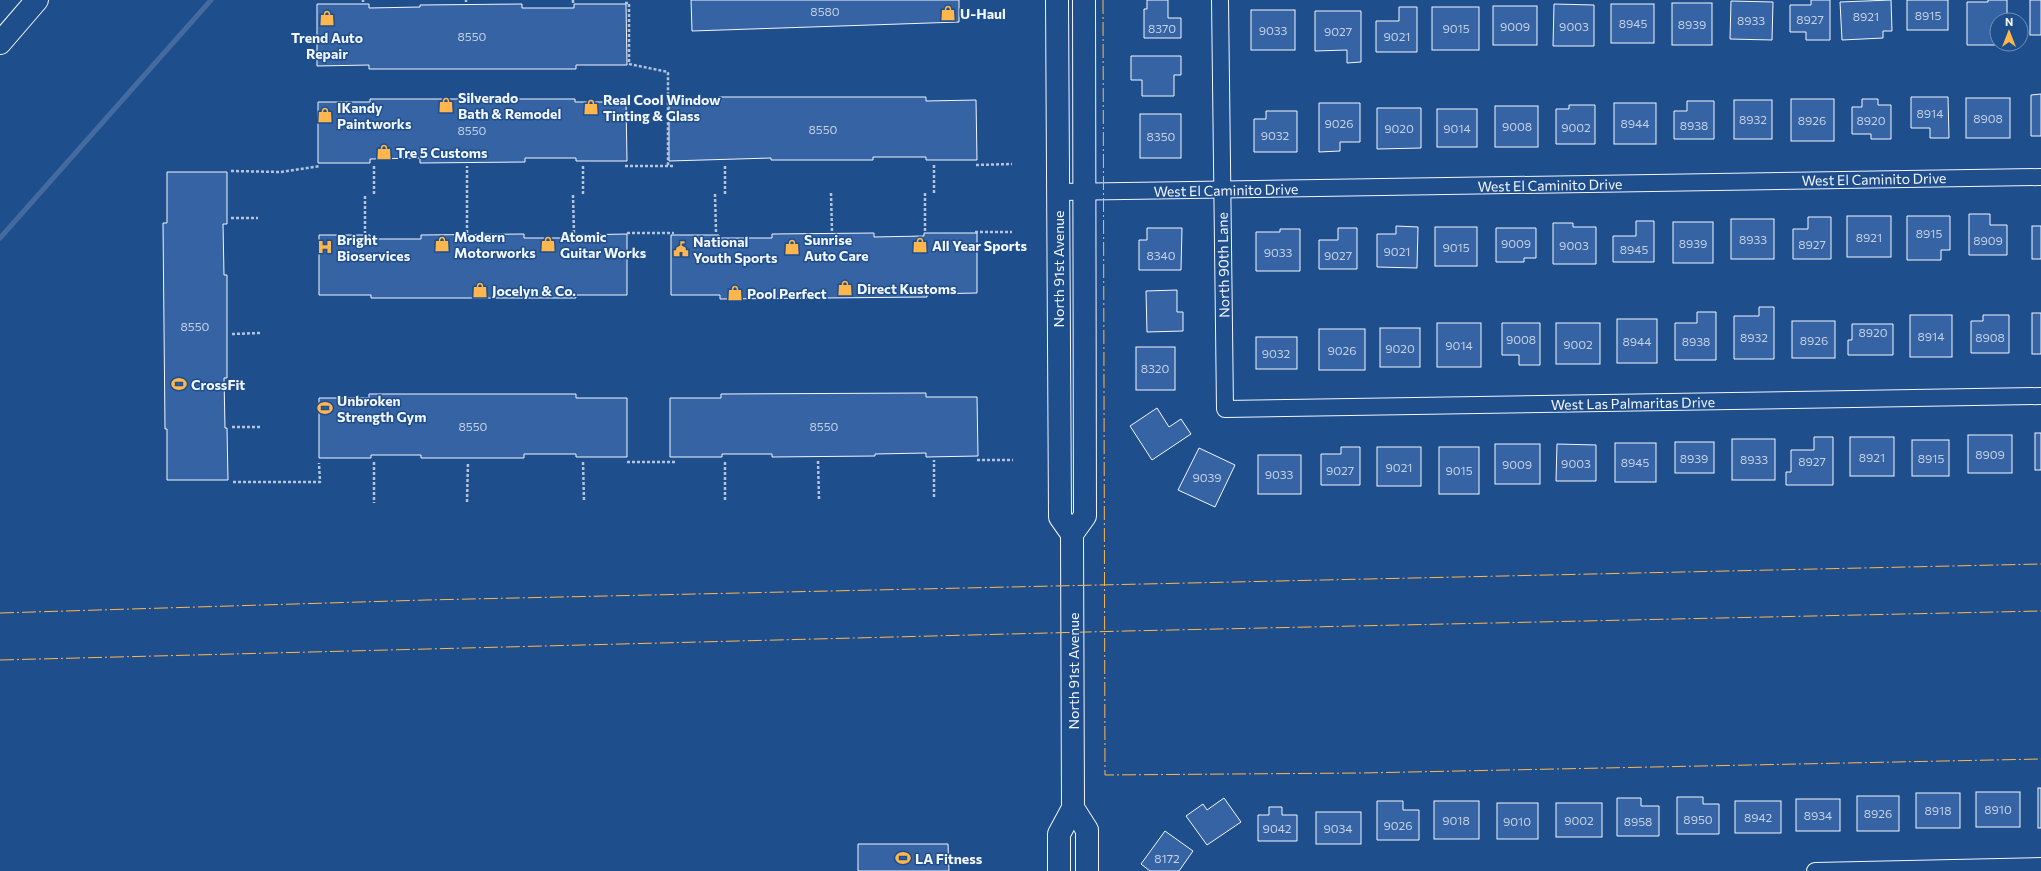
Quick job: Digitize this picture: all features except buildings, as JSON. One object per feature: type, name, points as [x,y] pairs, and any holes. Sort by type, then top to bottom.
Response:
[{"type":"main road","points":[[0,43],[36,0]]},
{"type":"main road","name":"North 91st Avenue","points":[[1058,0],[1060,517],[1072,534],[1073,808],[1059,834],[1059,871]]},
{"type":"main road","name":"North 91st Avenue","points":[[1072,534],[1085,516],[1086,192],[1084,0]]},
{"type":"main road","points":[[1073,808],[1087,830],[1087,871]]},
{"type":"street","name":"North 90th Lane","points":[[1220,0],[1225,409]]},
{"type":"street","name":"West El Caminito Drive","points":[[1059,192],[2041,177]]},
{"type":"street","name":"West Las Palmaritas Drive","points":[[1225,409],[2041,396]]},
{"type":"street","points":[[1815,871],[2041,866]]},
{"type":"path","points":[[624,3],[629,3],[629,64],[668,72],[668,166]]},
{"type":"path","points":[[976,165],[1012,164]]},
{"type":"path","points":[[934,165],[934,193]]},
{"type":"path","points":[[231,171],[282,172],[320,166]]},
{"type":"path","points":[[374,166],[374,196]]},
{"type":"path","points":[[467,166],[467,233]]},
{"type":"path","points":[[583,166],[583,195]]},
{"type":"path","points":[[625,166],[673,166]]},
{"type":"path","points":[[725,166],[725,194]]},
{"type":"path","points":[[832,193],[832,232]]},
{"type":"path","points":[[925,193],[925,232]]},
{"type":"path","points":[[715,194],[716,232]]},
{"type":"path","points":[[573,195],[574,233]]},
{"type":"path","points":[[365,196],[365,233]]},
{"type":"path","points":[[231,218],[258,218]]},
{"type":"path","points":[[975,232],[1012,232]]},
{"type":"path","points":[[627,233],[674,233]]},
{"type":"path","points":[[232,334],[260,333]]},
{"type":"path","points":[[232,427],[261,427]]},
{"type":"path","points":[[934,460],[934,497]]},
{"type":"path","points":[[977,460],[1013,460]]},
{"type":"path","points":[[818,461],[819,499]]},
{"type":"path","points":[[374,462],[374,503]]},
{"type":"path","points":[[467,502],[468,462]]},
{"type":"path","points":[[583,462],[584,501]]},
{"type":"path","points":[[627,462],[675,462]]},
{"type":"path","points":[[725,462],[725,500]]},
{"type":"path","points":[[232,482],[320,482],[319,463]]},
{"type":"waterway","points":[[0,238],[211,0]]},
{"type":"power","points":[[1103,0],[1105,775],[1361,773],[2041,759]]},
{"type":"power","points":[[0,613],[426,600],[2041,564]]},
{"type":"power","points":[[0,660],[1126,631],[2041,611]]},
{"type":"place","name":"U-Haul","points":[[948,13]]},
{"type":"place","name":"Trend Auto Repair","points":[[327,18]]},
{"type":"place","name":"Silverado Bath & Remodel","points":[[446,105]]},
{"type":"place","name":"Real Cool Window Tinting & Glass","points":[[591,107]]},
{"type":"place","name":"IKandy Paintworks","points":[[325,115]]},
{"type":"place","name":"Tre 5 Customs","points":[[384,152]]},
{"type":"place","name":"Modern Motorworks","points":[[442,244]]},
{"type":"place","name":"Atomic Guitar Works","points":[[548,244]]},
{"type":"place","name":"All Year Sports","points":[[920,245]]},
{"type":"place","name":"Bright Bioservices","points":[[325,247]]},
{"type":"place","name":"Sunrise Auto Care","points":[[792,247]]},
{"type":"place","name":"National Youth Sports","points":[[681,249]]},
{"type":"place","name":"Direct Kustoms","points":[[845,288]]},
{"type":"place","name":"Jocelyn & Co.","points":[[480,290]]},
{"type":"place","name":"Pool Perfect","points":[[735,293]]},
{"type":"place","name":"CrossFit","points":[[179,384]]},
{"type":"place","name":"Unbroken Strength Gym","points":[[325,408]]},
{"type":"place","name":"LA Fitness","points":[[903,858]]}]
